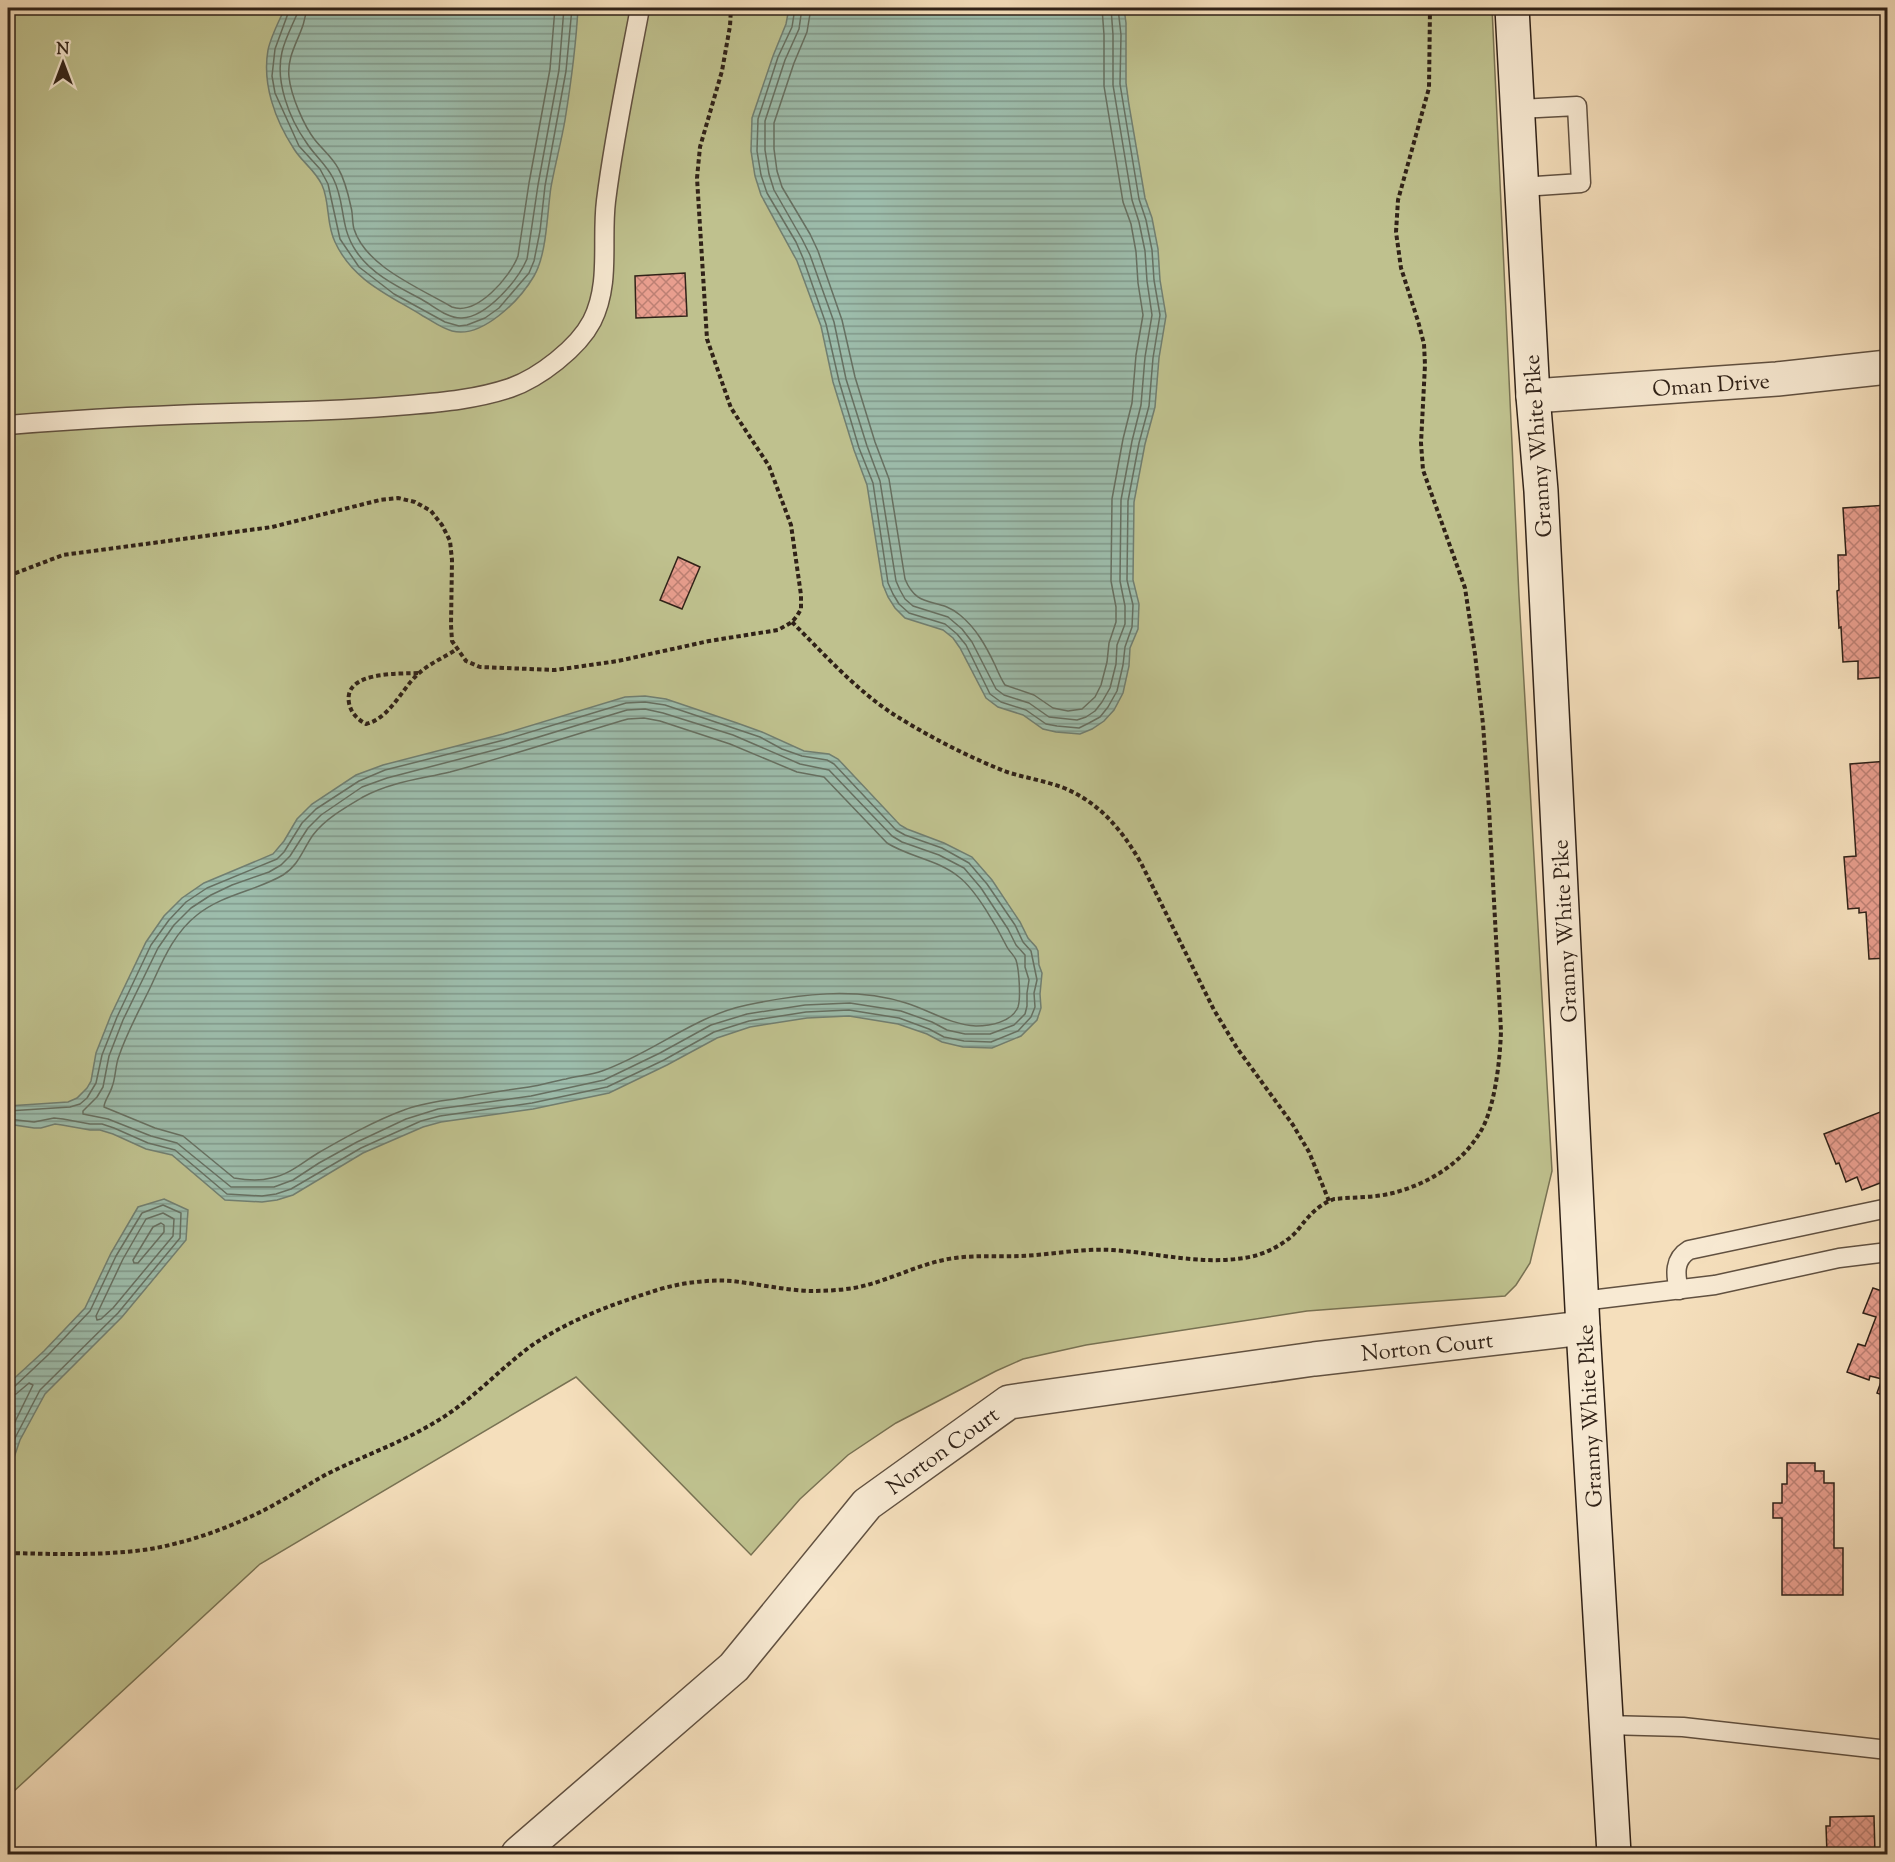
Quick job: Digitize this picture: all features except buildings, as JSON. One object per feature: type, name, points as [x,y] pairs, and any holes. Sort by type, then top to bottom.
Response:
[{"type":"main road","name":"Granny White Pike","points":[[1512,8],[1533,396],[1543,527],[1583,1315],[1614,1854]]},
{"type":"main road","name":"Oman Drive","points":[[1533,396],[1777,379],[1887,367]]},
{"type":"main road","name":"Norton Court","points":[[518,1854],[734,1667],[867,1504],[1009,1402],[1314,1359],[1583,1315]]},
{"type":"lane","points":[[8,425],[231,413],[351,410],[443,402],[484,396],[512,387],[541,373],[586,332],[597,308],[605,266],[605,208],[612,154],[640,8]]},
{"type":"lane","points":[[1518,109],[1577,106],[1581,172],[1581,183],[1522,188]]},
{"type":"lane","points":[[1679,1290],[1676,1275],[1677,1264],[1683,1254],[1689,1250],[1887,1208]]},
{"type":"lane","points":[[1583,1315],[1679,1290],[1715,1285],[1839,1258],[1887,1252]]},
{"type":"lane","points":[[1606,1725],[1683,1727],[1887,1750]]},
{"type":"path","points":[[8,576],[63,555],[272,527],[380,500],[398,498],[415,502],[431,512],[442,525],[450,541],[453,583],[450,625],[453,641],[466,661],[480,667],[555,670],[618,661],[709,641],[762,634],[778,630],[792,622],[801,609],[801,595],[791,525],[769,466],[731,408],[707,339],[698,167],[700,147],[722,71],[731,8]]},
{"type":"path","points":[[8,1553],[92,1553],[149,1549],[184,1542],[226,1527],[254,1515],[329,1473],[444,1418],[531,1346],[571,1323],[652,1291],[694,1283],[729,1281],[810,1291],[838,1290],[866,1285],[927,1264],[956,1258],[1023,1256],[1069,1251],[1109,1250],[1211,1262],[1236,1260],[1259,1255],[1276,1247],[1294,1234],[1311,1213],[1329,1201],[1392,1194],[1421,1184],[1449,1167],[1467,1150],[1480,1133],[1489,1110],[1500,1059],[1501,1031],[1483,724],[1466,588],[1423,470],[1421,442],[1424,344],[1401,268],[1396,232],[1398,200],[1429,88],[1430,8]]},
{"type":"path","points":[[792,622],[861,690],[892,713],[980,760],[1007,771],[1063,787],[1101,809],[1116,825],[1141,863],[1214,1010],[1237,1048],[1293,1125],[1309,1152],[1329,1201]]},
{"type":"path","points":[[418,673],[362,679],[349,693],[350,708],[354,715],[366,724],[374,722],[393,704],[418,673],[458,649]]},
{"type":"green space","points":[[8,8],[1492,8],[1519,596],[1552,1171],[1530,1263],[1516,1285],[1505,1296],[1307,1311],[1086,1345],[1023,1359],[896,1423],[848,1455],[800,1499],[751,1555],[576,1377],[260,1564],[13,1792],[8,1854]]},
{"type":"water","points":[[285,8],[578,8],[569,92],[551,187],[542,256],[528,286],[499,316],[476,329],[464,332],[444,328],[373,286],[343,256],[332,235],[322,185],[287,138],[276,114],[269,89],[268,50]]},
{"type":"water","points":[[789,8],[1124,8],[1126,83],[1129,105],[1145,198],[1152,218],[1158,249],[1166,316],[1159,358],[1155,407],[1134,502],[1133,580],[1139,604],[1138,629],[1130,648],[1123,693],[1114,710],[1104,721],[1080,734],[1043,729],[1023,715],[998,707],[986,698],[953,638],[943,630],[905,618],[895,608],[883,585],[867,485],[833,382],[821,326],[797,261],[761,195],[755,176],[751,151],[752,118],[786,24]]},
{"type":"water","points":[[645,696],[666,699],[737,723],[804,751],[829,754],[838,759],[900,825],[972,857],[992,880],[1038,951],[1042,973],[1041,1008],[1037,1020],[1021,1036],[992,1048],[963,1047],[942,1042],[898,1024],[849,1016],[807,1018],[750,1027],[717,1038],[609,1093],[533,1109],[441,1122],[423,1127],[363,1153],[293,1195],[262,1202],[225,1200],[172,1155],[146,1149],[100,1130],[55,1124],[34,1128],[8,1124],[8,1106],[68,1102],[77,1098],[87,1088],[91,1081],[96,1053],[111,1015],[146,942],[164,916],[182,898],[204,883],[273,854],[297,819],[312,804],[356,775],[383,765],[503,734],[625,697]]},
{"type":"water","points":[[164,1199],[188,1210],[186,1240],[122,1317],[45,1394],[20,1440],[8,1475],[8,1384],[44,1351],[85,1308],[111,1253],[138,1207]]}]
